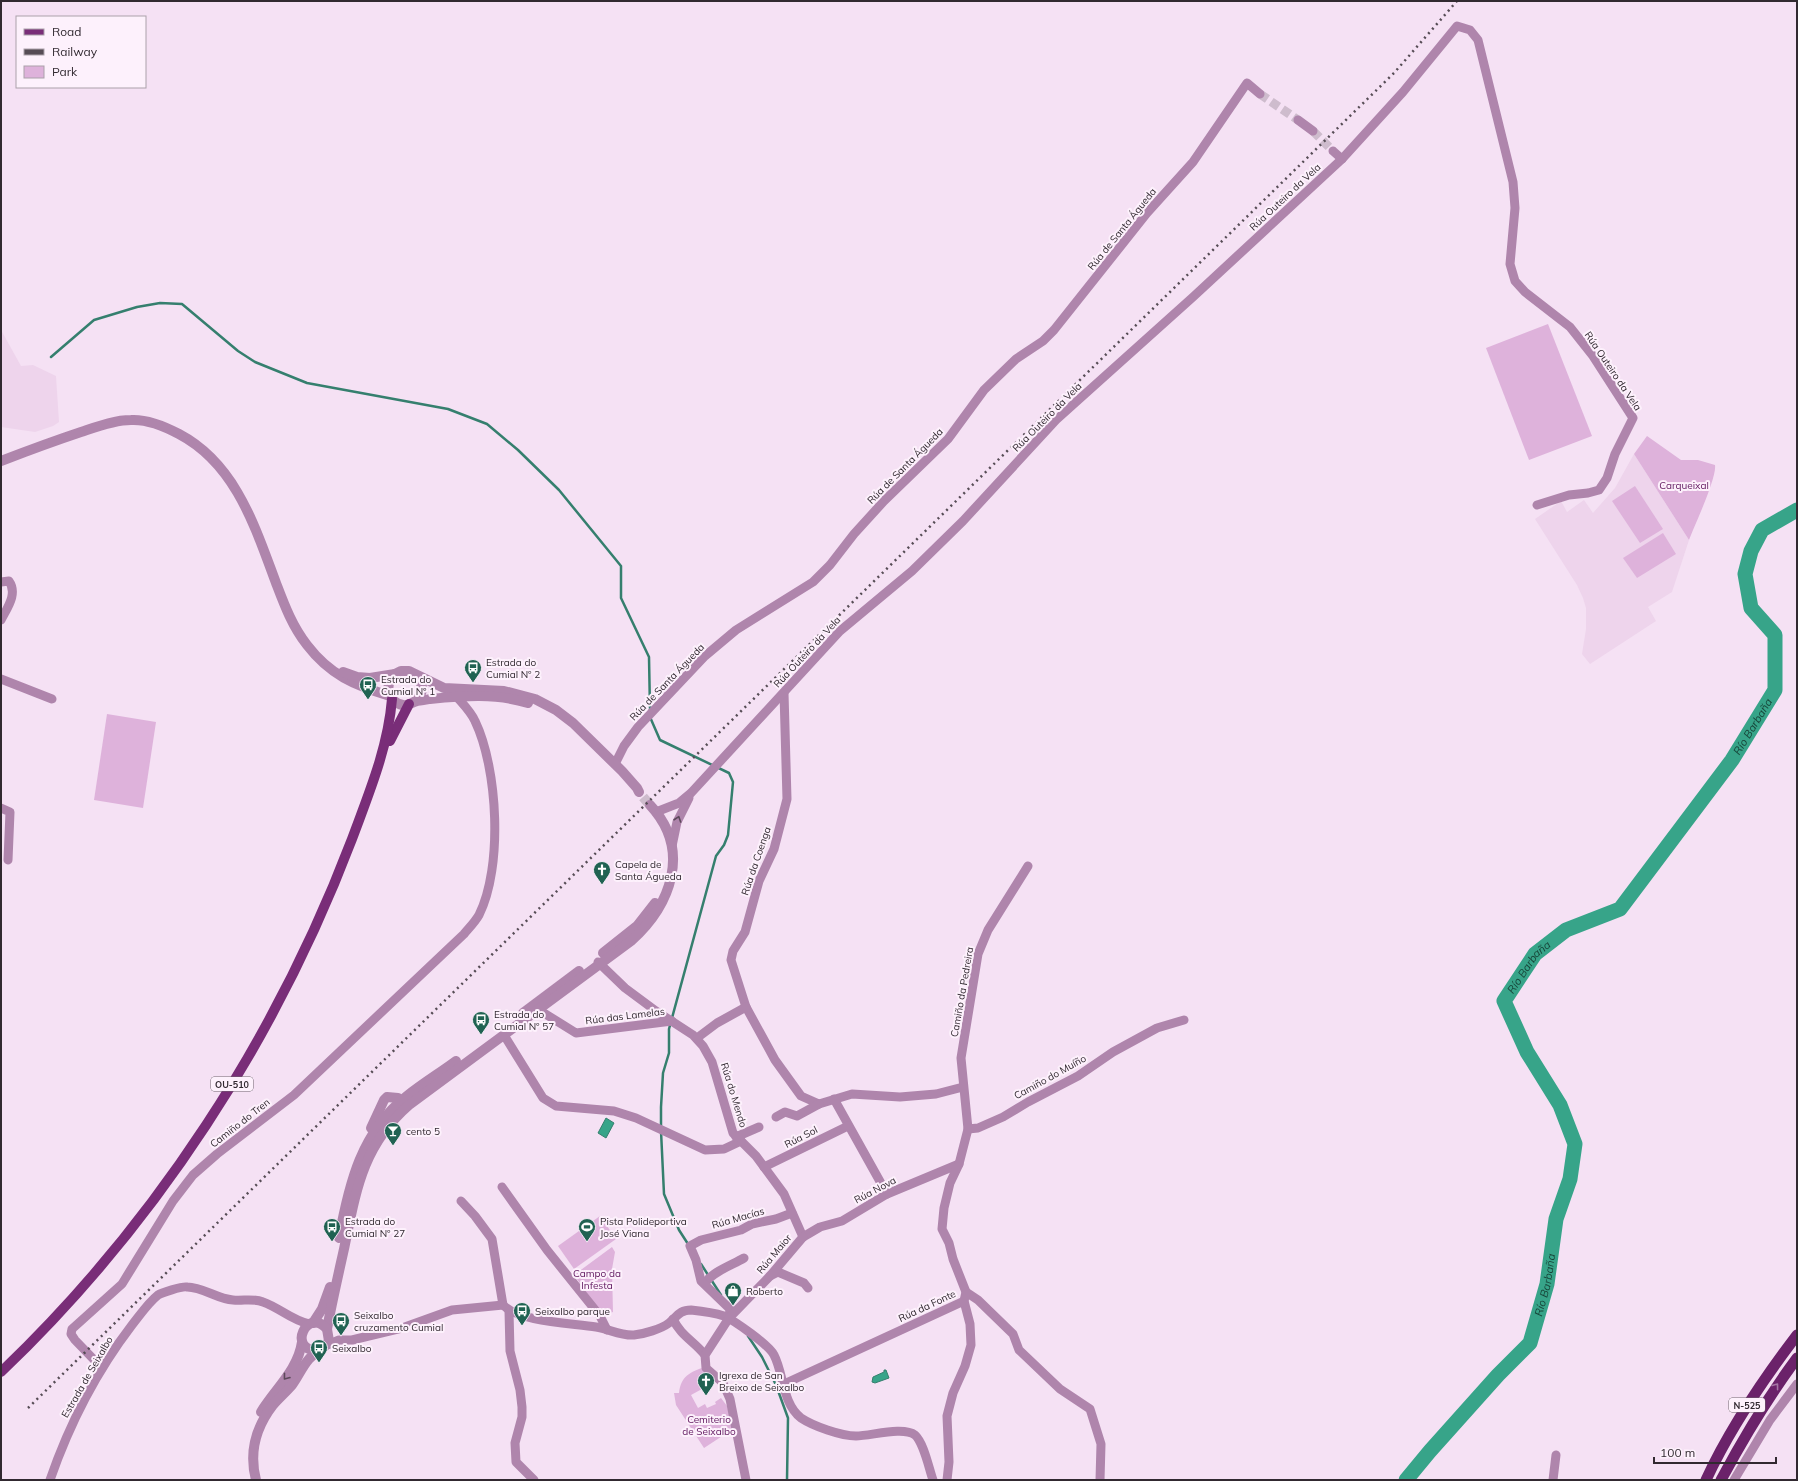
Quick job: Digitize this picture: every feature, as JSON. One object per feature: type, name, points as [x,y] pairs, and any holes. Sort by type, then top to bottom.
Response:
[{"type":"highway","name":"N-525","points":[[1706,1480],[1722,1446],[1752,1397],[1797,1335]]},
{"type":"highway","points":[[1721,1480],[1745,1435],[1770,1394],[1797,1358]]},
{"type":"main road","points":[[385,747],[390,719],[391,697]]},
{"type":"main road","points":[[385,747],[413,703]]},
{"type":"main road","name":"OU-510","points":[[1,1372],[36,1339],[109,1256],[170,1177],[230,1087],[269,1019],[307,946],[343,862],[385,747]]},
{"type":"street","name":"Rúa Outeiro da Vela","points":[[691,793],[840,631],[912,571],[963,521],[1056,420],[1193,297],[1342,159],[1403,92],[1457,26],[1470,30],[1478,40],[1513,182],[1515,208],[1510,264],[1515,281],[1525,292],[1570,327],[1593,356],[1633,418],[1615,454],[1607,478],[1599,490],[1569,495],[1537,505]]},
{"type":"street","name":"Rúa de Santa Águeda","points":[[615,764],[624,746],[638,727],[705,656],[736,630],[812,582],[830,565],[854,534],[884,500],[948,439],[984,390],[1016,359],[1043,340],[1054,330],[1147,213],[1194,162],[1247,84],[1260,94]]},
{"type":"street","points":[[1298,120],[1313,131]]},
{"type":"street","points":[[1333,151],[1342,159]]},
{"type":"street","points":[[1,461],[83,431],[123,420],[149,422],[168,429],[184,437],[214,462],[237,491],[252,522],[290,618],[307,645],[344,679],[391,697],[402,705],[457,697],[504,698],[518,700],[539,708],[568,726],[647,802],[679,803],[691,793]]},
{"type":"street","points":[[1,582],[9,581],[14,592],[1,620]]},
{"type":"street","points":[[325,663],[351,675],[363,678],[375,678],[402,671],[409,671],[438,691],[454,694],[457,697]]},
{"type":"street","points":[[391,697],[388,689],[389,683],[395,674]]},
{"type":"street","points":[[1,679],[52,699]]},
{"type":"street","points":[[420,680],[448,688],[504,691],[535,699],[566,717],[615,764],[637,788],[667,834],[672,846]]},
{"type":"street","points":[[413,703],[422,691],[420,680]]},
{"type":"street","name":"Rúa da Coenga","points":[[784,693],[787,799],[774,849],[759,881],[745,932],[733,951],[731,960],[746,1007],[775,1060],[801,1096],[819,1104]]},
{"type":"street","name":"Camiño do Tren","points":[[100,1365],[75,1340],[71,1334],[72,1329],[122,1284],[173,1201],[193,1175],[217,1154],[294,1095],[464,934],[478,916],[488,890],[494,854],[494,810],[486,754],[478,727],[473,717],[457,697]]},
{"type":"street","points":[[543,997],[558,991],[599,963],[642,931],[652,920],[667,891],[671,874],[672,846],[678,818],[691,793]]},
{"type":"street","points":[[1,808],[10,812],[8,860]]},
{"type":"street","points":[[368,1140],[402,1102],[509,1024],[625,936],[646,915],[658,897],[662,885],[668,861],[667,834]]},
{"type":"street","name":"Camiño da Pedreira","points":[[963,1087],[961,1058],[978,954],[988,930],[1028,866]]},
{"type":"street","points":[[361,1172],[376,1143],[396,1116],[434,1086],[539,1010],[599,963],[616,949],[625,936]]},
{"type":"street","points":[[599,963],[626,988],[697,1038],[746,1007]]},
{"type":"street","name":"Rúa das Lamelas","points":[[539,1010],[576,1033],[672,1021]]},
{"type":"street","name":"Camiño do Muíño","points":[[968,1129],[978,1128],[1003,1117],[1078,1076],[1113,1052],[1157,1028],[1184,1020]]},
{"type":"street","points":[[504,1035],[543,1098],[556,1106],[614,1111],[636,1118],[705,1150],[724,1149],[759,1127]]},
{"type":"street","name":"Rúa do Mendo","points":[[697,1038],[704,1046],[712,1062],[724,1104],[738,1139],[756,1156],[787,1199],[803,1237]]},
{"type":"street","points":[[402,1102],[421,1090],[434,1086]]},
{"type":"street","points":[[776,1117],[785,1112],[797,1116],[819,1104],[857,1094],[900,1097],[936,1094],[963,1087]]},
{"type":"street","name":"Rúa da Fonte","points":[[784,1384],[965,1297],[949,1243],[942,1229],[944,1208],[950,1183],[959,1164],[968,1129],[963,1087]]},
{"type":"street","points":[[250,1480],[248,1449],[254,1426],[268,1400],[297,1360],[303,1330],[311,1324],[322,1309],[327,1296],[350,1186],[372,1126],[382,1105],[388,1098],[392,1097],[402,1102]]},
{"type":"street","points":[[834,1099],[887,1194]]},
{"type":"street","points":[[382,1105],[384,1113],[389,1115]]},
{"type":"street","points":[[256,1480],[253,1456],[255,1440],[261,1424],[270,1410],[292,1385],[306,1363],[330,1338],[366,1152],[389,1115]]},
{"type":"street","name":"Rúa Sol","points":[[764,1167],[848,1126]]},
{"type":"street","name":"Rúa Nova","points":[[803,1237],[820,1228],[842,1221],[887,1194],[959,1164]]},
{"type":"street","points":[[502,1187],[548,1250],[600,1316],[607,1330]]},
{"type":"street","points":[[461,1201],[475,1216],[492,1239],[506,1308],[510,1350],[522,1403],[522,1417],[515,1443],[516,1462],[534,1480]]},
{"type":"street","name":"Rúa Macías","points":[[704,1284],[701,1281],[696,1260],[690,1246],[701,1240],[741,1230],[752,1224],[776,1219],[792,1213]]},
{"type":"street","name":"Rúa Maior","points":[[705,1355],[729,1318],[770,1276],[803,1237]]},
{"type":"street","points":[[729,1318],[730,1309],[704,1284],[714,1275],[744,1258]]},
{"type":"street","points":[[770,1276],[778,1272],[804,1283],[808,1288]]},
{"type":"street","name":"Estrada de Seixalbo","points":[[50,1480],[59,1453],[100,1365],[143,1311],[159,1294],[186,1286],[233,1300],[252,1299],[263,1302],[296,1321]]},
{"type":"street","points":[[947,1480],[949,1462],[947,1416],[953,1393],[965,1366],[971,1345],[970,1324],[965,1297],[978,1300],[1013,1334],[1019,1350],[1060,1389],[1090,1409],[1101,1444],[1100,1480]]},
{"type":"street","points":[[330,1338],[352,1340],[402,1328],[452,1310],[506,1308],[550,1322],[597,1327],[622,1334],[634,1335],[668,1324],[677,1314],[690,1310],[723,1316],[729,1318],[768,1347],[774,1355],[791,1406],[801,1418],[810,1423],[848,1435],[865,1435],[901,1431],[910,1432],[916,1436],[921,1444],[933,1480]]},
{"type":"street","points":[[673,1319],[678,1329],[700,1348],[705,1355],[706,1368],[722,1383],[730,1399],[746,1480]]},
{"type":"street","points":[[296,1321],[321,1324],[330,1338]]},
{"type":"street","points":[[296,1321],[302,1338],[308,1348],[317,1350]]},
{"type":"street","points":[[1734,1480],[1770,1420],[1797,1384]]},
{"type":"street","points":[[1553,1480],[1556,1455]]},
{"type":"shaded area","points":[[1,330],[21,366],[33,365],[56,376],[59,422],[53,426],[35,432],[1,427]]},
{"type":"shaded area","points":[[1634,454],[1689,540],[1672,592],[1648,607],[1656,621],[1590,664],[1582,654],[1586,629],[1586,608],[1583,598],[1577,585],[1535,519],[1561,501],[1567,512],[1584,500],[1593,513],[1615,488]]},
{"type":"shaded area","points":[[606,1118],[614,1123],[606,1138],[598,1133]]},
{"type":"shaded area","points":[[884,1370],[886,1370],[889,1378],[875,1383],[872,1382],[873,1377],[884,1372]]},
{"type":"green space","points":[[1548,324],[1592,436],[1529,460],[1486,348]]},
{"type":"green space","name":"Carqueixal","points":[[1647,436],[1681,460],[1698,460],[1715,465],[1713,480],[1689,540],[1634,454]]},
{"type":"green space","points":[[1635,486],[1663,529],[1640,543],[1612,501]]},
{"type":"green space","points":[[1663,533],[1676,554],[1637,578],[1623,558]]},
{"type":"green space","points":[[107,714],[156,722],[143,808],[94,800]]},
{"type":"green space","name":"Pista Polideportiva José Viana","points":[[600,1216],[616,1239],[574,1269],[558,1246]]},
{"type":"green space","name":"Campo da Infesta","points":[[612,1247],[615,1252],[612,1269],[613,1312],[607,1314],[599,1310],[574,1275]]},
{"type":"green space","name":"Cemiterio de Seixalbo","points":[[705,1367],[713,1383],[691,1395],[698,1408],[705,1404],[707,1408],[716,1404],[715,1402],[721,1398],[727,1406],[733,1429],[704,1448],[676,1405],[674,1393],[679,1393],[682,1382],[687,1376]]},
{"type":"waterway","points":[[51,357],[94,320],[137,307],[160,303],[182,304],[238,351],[255,362],[307,383],[448,409],[487,424],[518,450],[559,490],[621,566],[621,598],[649,657],[650,710]]},
{"type":"waterway","name":"Río Barbaña","points":[[1406,1480],[1498,1375],[1530,1343],[1547,1284],[1556,1219],[1570,1179],[1575,1144],[1560,1105],[1527,1052],[1504,1001],[1535,954],[1566,930],[1620,909],[1732,760],[1775,690],[1775,635],[1751,608],[1745,574],[1751,551],[1762,530],[1797,510]]},
{"type":"waterway","points":[[650,717],[660,740],[729,773],[733,782],[728,835],[724,845],[716,856],[669,1029],[669,1053],[663,1073],[661,1126]]},
{"type":"waterway","points":[[661,1131],[664,1194],[679,1230],[688,1244]]},
{"type":"waterway","points":[[701,1264],[721,1295]]},
{"type":"waterway","points":[[748,1336],[762,1357],[776,1385],[788,1418],[787,1480]]},
{"type":"tunnel","points":[[1260,94],[1298,120]]},
{"type":"tunnel","points":[[1313,131],[1333,151]]},
{"type":"tunnel","points":[[643,797],[650,805]]},
{"type":"railway","points":[[28,1408],[1394,73],[1457,1]]},
{"type":"place","name":"Estrada do Cumial Nº 2","points":[[473,683]]},
{"type":"place","name":"Estrada do Cumial Nº 1","points":[[368,700]]},
{"type":"place","name":"Capela de Santa Águeda","points":[[602,885]]},
{"type":"place","name":"Estrada do Cumial Nº 57","points":[[481,1035]]},
{"type":"place","name":"cento 5","points":[[393,1146]]},
{"type":"place","name":"Estrada do Cumial Nº 27","points":[[332,1242]]},
{"type":"place","name":"Pista Polideportiva José Viana","points":[[587,1242]]},
{"type":"place","name":"Roberto","points":[[733,1306]]},
{"type":"place","name":"Seixalbo parque","points":[[522,1326]]},
{"type":"place","name":"Seixalbo cruzamento Cumial","points":[[341,1336]]},
{"type":"place","name":"Seixalbo","points":[[319,1363]]},
{"type":"place","name":"Igrexa de San Breixo de Seixalbo","points":[[706,1396]]}]
